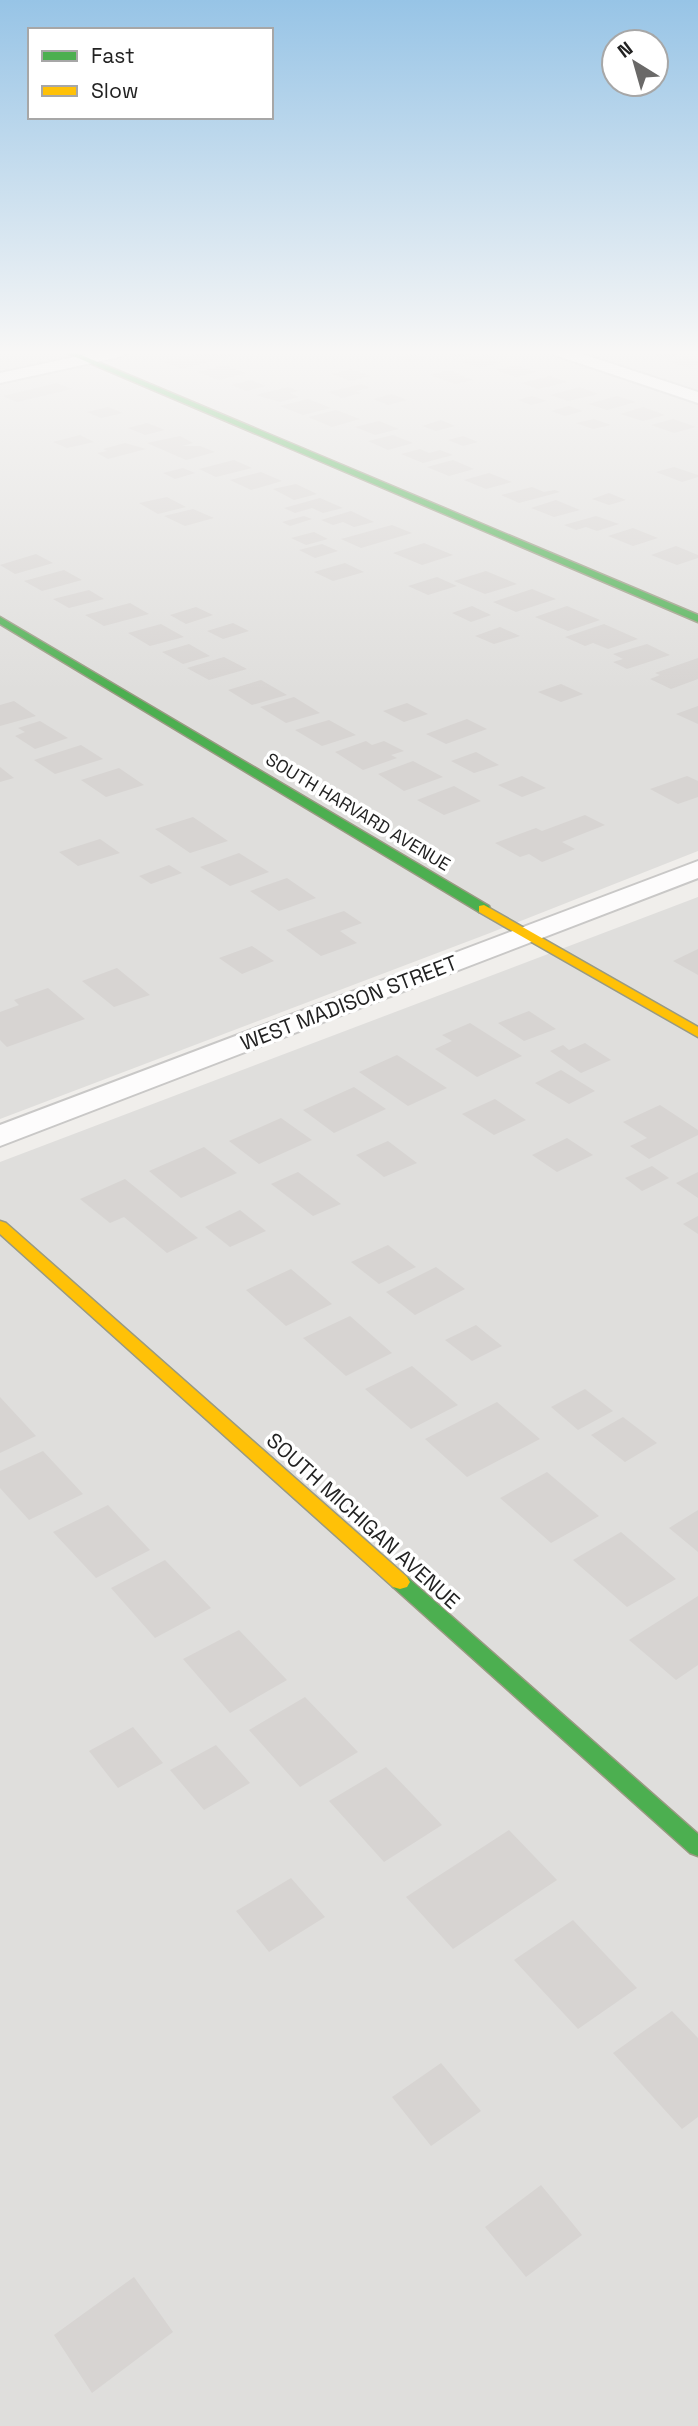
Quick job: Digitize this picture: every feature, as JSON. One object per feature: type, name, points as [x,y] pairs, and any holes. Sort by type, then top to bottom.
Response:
[{"type":"street","points":[[335,465],[698,619]]},
{"type":"street","name":"SOUTH HARVARD AVENUE","points":[[0,620],[698,1033]]},
{"type":"street","name":"WEST MADISON STREET","points":[[0,1136],[698,869]]},
{"type":"street","name":"SOUTH MICHIGAN AVENUE","points":[[0,1226],[698,1847]]},
{"type":"shaded area","points":[[0,465],[698,465],[698,851],[0,1119]]},
{"type":"shaded area","points":[[698,897],[698,2426],[0,2426],[0,1162]]},
{"type":"building","points":[[214,465],[246,465],[252,468],[216,477],[199,469]]},
{"type":"building","points":[[465,465],[474,469],[449,476],[427,467]]},
{"type":"building","points":[[674,467],[698,477],[682,482],[656,472]]},
{"type":"building","points":[[183,468],[195,473],[175,479],[163,473]]},
{"type":"building","points":[[261,472],[282,481],[251,490],[230,480]]},
{"type":"building","points":[[489,473],[512,482],[486,489],[464,480]]},
{"type":"building","points":[[296,484],[317,494],[294,500],[273,489]]},
{"type":"building","points":[[532,487],[544,492],[560,492],[519,503],[501,495]]},
{"type":"building","points":[[609,493],[626,500],[609,505],[592,499]]},
{"type":"building","points":[[167,497],[186,507],[158,514],[139,503]]},
{"type":"building","points":[[320,498],[343,508],[323,513],[312,508],[295,513],[284,508]]},
{"type":"building","points":[[556,500],[580,510],[554,517],[531,508]]},
{"type":"building","points":[[193,509],[214,518],[185,526],[164,516]]},
{"type":"building","points":[[351,511],[374,522],[354,527],[343,522],[333,525],[321,520]]},
{"type":"building","points":[[304,516],[312,519],[290,526],[282,522]]},
{"type":"building","points":[[596,516],[619,524],[597,531],[586,527],[576,530],[564,525]]},
{"type":"building","points":[[392,525],[412,533],[361,548],[341,539]]},
{"type":"building","points":[[633,528],[658,538],[633,546],[608,536]]},
{"type":"building","points":[[314,532],[328,539],[306,545],[291,538]]},
{"type":"building","points":[[424,543],[453,555],[422,565],[393,553]]},
{"type":"building","points":[[322,544],[338,551],[315,558],[299,550]]},
{"type":"building","points":[[676,546],[698,555],[698,558],[677,565],[651,555]]},
{"type":"building","points":[[36,554],[53,563],[15,574],[0,565]]},
{"type":"building","points":[[345,563],[364,572],[333,581],[314,572]]},
{"type":"building","points":[[64,570],[82,580],[42,591],[24,581]]},
{"type":"building","points":[[486,571],[517,584],[485,594],[454,581]]},
{"type":"building","points":[[437,577],[457,586],[428,595],[408,586]]},
{"type":"building","points":[[532,589],[556,599],[516,612],[493,602]]},
{"type":"building","points":[[89,590],[104,599],[69,608],[53,599]]},
{"type":"building","points":[[130,603],[149,614],[104,626],[85,615]]},
{"type":"building","points":[[472,606],[491,615],[471,622],[452,613]]},
{"type":"building","points":[[567,606],[600,620],[568,631],[535,617]]},
{"type":"building","points":[[196,607],[213,615],[186,624],[170,615]]},
{"type":"building","points":[[233,623],[249,631],[223,639],[207,631]]},
{"type":"building","points":[[161,624],[184,637],[150,646],[128,633]]},
{"type":"building","points":[[604,624],[638,639],[608,649],[593,643],[585,646],[565,637]]},
{"type":"building","points":[[500,627],[520,636],[494,644],[475,636]]},
{"type":"building","points":[[189,644],[210,656],[183,664],[162,652]]},
{"type":"building","points":[[647,644],[670,655],[627,669],[613,662],[623,659],[613,654]]},
{"type":"building","points":[[224,657],[247,669],[209,680],[187,668]]},
{"type":"building","points":[[698,658],[698,679],[671,689],[650,679],[660,675],[655,673]]},
{"type":"building","points":[[261,680],[287,695],[252,705],[228,690]]},
{"type":"building","points":[[561,684],[583,694],[561,702],[538,692]]},
{"type":"building","points":[[294,697],[320,713],[286,723],[260,707]]},
{"type":"building","points":[[14,701],[36,716],[0,726],[0,705]]},
{"type":"building","points":[[407,703],[428,714],[404,722],[383,711]]},
{"type":"building","points":[[698,706],[698,724],[676,714]]},
{"type":"building","points":[[467,719],[487,729],[446,744],[426,734]]},
{"type":"building","points":[[329,720],[356,735],[322,746],[295,730]]},
{"type":"building","points":[[40,721],[68,738],[35,749],[15,736],[25,732],[18,728]]},
{"type":"building","points":[[366,741],[372,745],[384,741],[404,751],[391,755],[397,758],[363,770],[335,752]]},
{"type":"building","points":[[81,745],[103,759],[55,774],[34,760]]},
{"type":"building","points":[[476,752],[499,765],[474,773],[451,761]]},
{"type":"building","points":[[413,761],[443,777],[404,791],[378,774]]},
{"type":"building","points":[[0,767],[14,778],[0,782]]},
{"type":"building","points":[[119,768],[144,785],[106,797],[81,780]]},
{"type":"building","points":[[522,776],[546,788],[522,797],[498,785]]},
{"type":"building","points":[[687,776],[698,781],[698,797],[678,804],[650,789]]},
{"type":"building","points":[[454,786],[481,801],[444,815],[417,800]]},
{"type":"building","points":[[585,815],[605,825],[562,842],[575,849],[542,862],[529,854],[520,857],[495,843],[536,828],[542,831]]},
{"type":"building","points":[[193,817],[228,841],[190,853],[155,829]]},
{"type":"building","points":[[100,839],[120,853],[78,866],[59,852]]},
{"type":"building","points":[[239,853],[269,872],[230,886],[200,867]]},
{"type":"building","points":[[169,865],[182,873],[151,884],[139,876]]},
{"type":"building","points":[[287,878],[316,898],[279,911],[250,891]]},
{"type":"building","points":[[344,911],[362,923],[340,931],[357,943],[321,956],[286,930]]},
{"type":"building","points":[[252,946],[274,961],[242,974],[219,958]]},
{"type":"building","points":[[698,949],[698,975],[673,961]]},
{"type":"building","points":[[117,968],[150,995],[114,1007],[82,981]]},
{"type":"building","points":[[48,988],[85,1019],[7,1047],[0,1040],[0,1012],[19,1005],[14,1000]]},
{"type":"building","points":[[529,1011],[556,1029],[524,1041],[498,1023]]},
{"type":"building","points":[[470,1023],[522,1056],[477,1077],[435,1049],[452,1041],[442,1035]]},
{"type":"building","points":[[585,1043],[611,1060],[581,1073],[550,1051],[563,1045],[569,1050]]},
{"type":"building","points":[[397,1055],[447,1088],[408,1106],[359,1072]]},
{"type":"building","points":[[561,1070],[595,1091],[569,1104],[535,1083]]},
{"type":"building","points":[[354,1087],[386,1109],[334,1133],[303,1110]]},
{"type":"building","points":[[495,1099],[526,1120],[494,1135],[462,1114]]},
{"type":"building","points":[[660,1105],[698,1130],[698,1135],[649,1159],[630,1146],[647,1138],[623,1122]]},
{"type":"building","points":[[281,1118],[312,1140],[259,1164],[229,1141]]},
{"type":"building","points":[[567,1138],[593,1155],[557,1172],[532,1155]]},
{"type":"building","points":[[388,1141],[417,1163],[384,1177],[356,1155]]},
{"type":"building","points":[[204,1147],[237,1173],[181,1198],[149,1171]]},
{"type":"building","points":[[652,1166],[669,1178],[642,1191],[625,1178]]},
{"type":"building","points":[[298,1172],[341,1204],[313,1216],[271,1184]]},
{"type":"building","points":[[698,1172],[698,1198],[676,1183]]},
{"type":"building","points":[[125,1179],[198,1238],[167,1253],[124,1217],[110,1223],[80,1199]]},
{"type":"building","points":[[240,1210],[266,1231],[230,1247],[205,1227]]},
{"type":"building","points":[[698,1216],[698,1234],[683,1224]]},
{"type":"building","points":[[388,1245],[416,1267],[379,1284],[351,1262]]},
{"type":"building","points":[[436,1267],[465,1289],[415,1315],[386,1292]]},
{"type":"building","points":[[291,1269],[332,1304],[286,1326],[246,1290]]},
{"type":"building","points":[[350,1316],[392,1353],[346,1376],[303,1338]]},
{"type":"building","points":[[476,1325],[502,1346],[472,1361],[445,1340]]},
{"type":"building","points":[[412,1366],[458,1405],[411,1429],[365,1389]]},
{"type":"building","points":[[585,1389],[613,1411],[578,1430],[551,1407]]},
{"type":"building","points":[[0,1397],[36,1436],[0,1453]]},
{"type":"building","points":[[497,1402],[540,1439],[467,1477],[425,1439]]},
{"type":"building","points":[[623,1417],[657,1443],[625,1462],[591,1435]]},
{"type":"building","points":[[43,1451],[83,1494],[29,1520],[0,1488],[0,1471]]},
{"type":"building","points":[[547,1472],[599,1516],[551,1543],[500,1498]]},
{"type":"building","points":[[108,1505],[150,1550],[96,1578],[53,1532]]},
{"type":"building","points":[[698,1510],[698,1552],[669,1528]]},
{"type":"building","points":[[621,1532],[676,1579],[627,1607],[573,1560]]},
{"type":"building","points":[[165,1560],[211,1608],[155,1638],[111,1588]]},
{"type":"building","points":[[698,1596],[698,1665],[676,1680],[629,1640]]},
{"type":"building","points":[[239,1630],[287,1680],[230,1713],[183,1659]]},
{"type":"building","points":[[305,1697],[358,1752],[300,1787],[249,1730]]},
{"type":"building","points":[[133,1727],[163,1763],[118,1788],[89,1751]]},
{"type":"building","points":[[216,1745],[250,1783],[204,1810],[170,1770]]},
{"type":"building","points":[[386,1767],[442,1825],[384,1862],[329,1801]]},
{"type":"building","points":[[509,1830],[557,1880],[453,1949],[406,1897]]},
{"type":"building","points":[[291,1878],[325,1917],[269,1952],[236,1911]]},
{"type":"building","points":[[573,1920],[637,1988],[578,2029],[514,1960]]},
{"type":"building","points":[[672,2011],[698,2038],[698,2117],[682,2129],[613,2053]]},
{"type":"building","points":[[441,2063],[481,2111],[431,2146],[392,2097]]},
{"type":"building","points":[[541,2185],[582,2235],[526,2277],[485,2227]]},
{"type":"building","points":[[134,2277],[173,2332],[92,2393],[54,2335]]},
{"type":"traffic: fast","points":[[335,465],[698,619]]},
{"type":"traffic: fast","points":[[0,620],[484,909]]},
{"type":"traffic: fast","points":[[400,1582],[698,1847]]},
{"type":"traffic: slow","points":[[484,909],[698,1033]]},
{"type":"traffic: slow","points":[[0,1226],[400,1582]]}]
